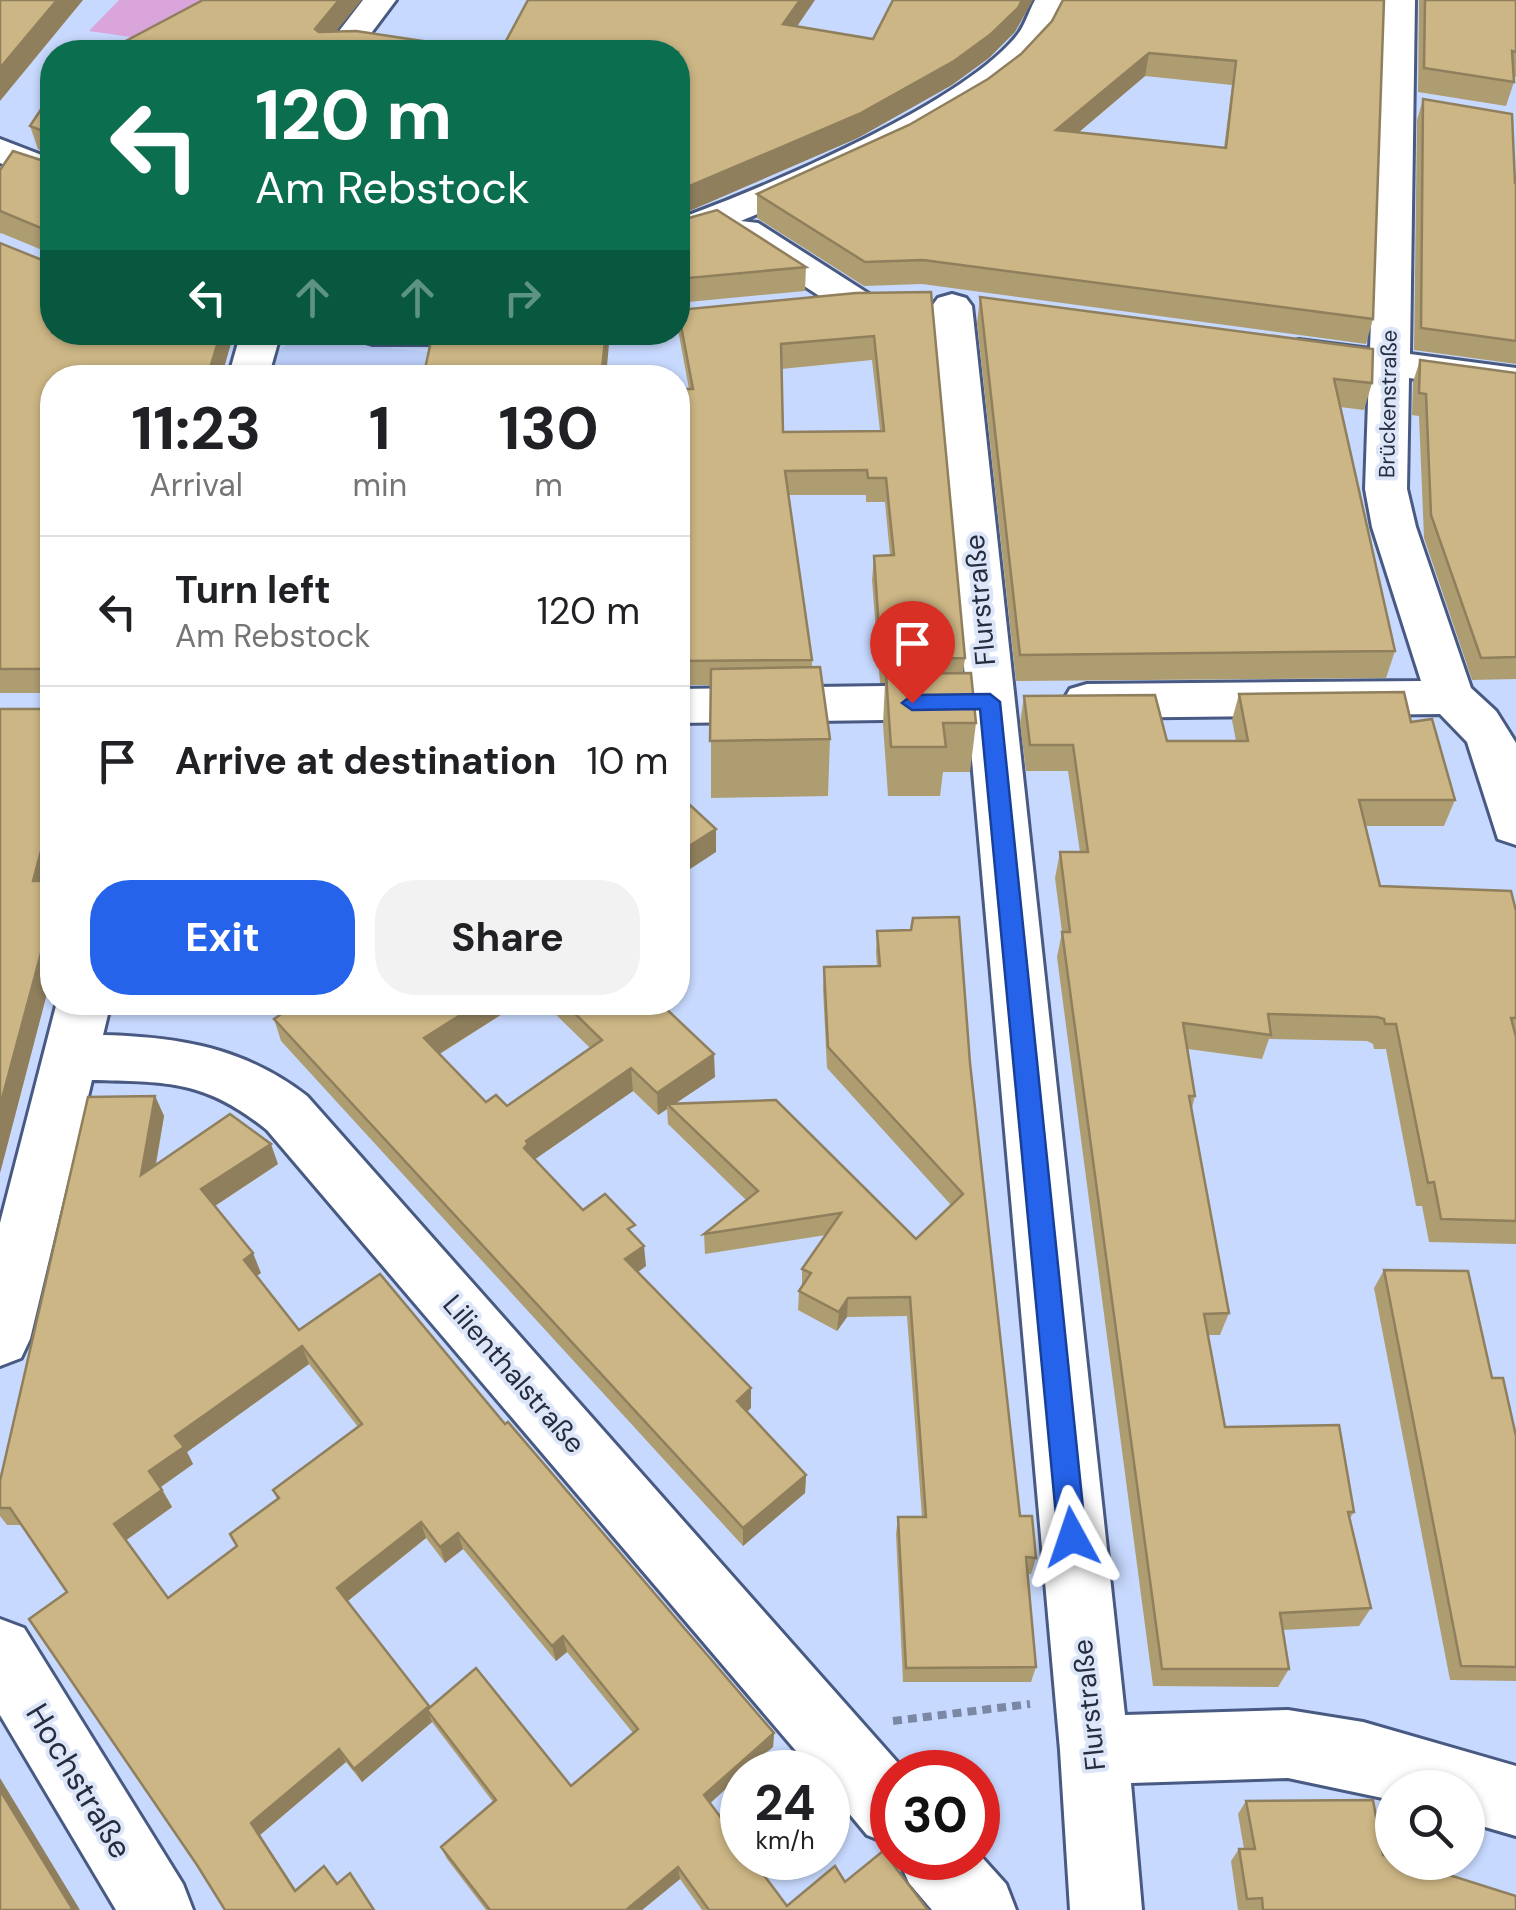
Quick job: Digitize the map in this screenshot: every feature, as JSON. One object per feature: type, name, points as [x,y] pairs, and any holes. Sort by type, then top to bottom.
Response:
[{"type":"street","points":[[349,40],[380,0]]},
{"type":"street","points":[[690,228],[723,217],[887,136],[984,81],[1030,42],[1051,0]]},
{"type":"street","name":"Brückenstraße","points":[[1399,0],[1412,105],[1389,364],[1385,458],[1390,510],[1450,697]]},
{"type":"street","points":[[0,150],[40,167]]},
{"type":"street","points":[[723,217],[922,304]]},
{"type":"street","points":[[801,307],[922,304]]},
{"type":"street","name":"Flurstraße","points":[[922,304],[1022,701],[1106,1910]]},
{"type":"street","points":[[1256,346],[1516,380]]},
{"type":"street","points":[[690,706],[1450,697],[1483,724],[1507,756],[1516,826]]},
{"type":"street","points":[[0,1339],[77,1030]]},
{"type":"street","name":"Lilienthalstraße","points":[[77,1030],[230,1072],[253,1084],[278,1105],[870,1785]]},
{"type":"street","name":"Hochstraße","points":[[0,1652],[157,1910]]},
{"type":"street","points":[[1091,1723],[1288,1744],[1363,1757],[1516,1801]]},
{"type":"street","points":[[953,1880],[980,1910]]},
{"type":"path","points":[[822,1730],[1091,1723]]},
{"type":"shaded area","points":[[119,0],[251,0],[247,7],[347,21],[331,40],[152,40],[89,31]]},
{"type":"shaded area","points":[[287,345],[364,345],[437,353],[434,365],[273,365],[275,353]]},
{"type":"building","points":[[0,0],[57,0],[0,68]]},
{"type":"building","points":[[203,0],[339,0],[315,29],[319,32],[356,31],[416,40],[128,40]]},
{"type":"building","points":[[528,0],[800,0],[783,24],[873,39],[893,0],[1022,0],[991,34],[954,61],[859,114],[690,186],[690,40],[506,40]]},
{"type":"building","points":[[1063,0],[1384,0],[1373,319],[923,260],[865,262],[757,194],[909,125],[988,79],[1021,54],[1052,21]],"holes":[[[1149,53],[1236,61],[1226,148],[1056,130]]]},
{"type":"building","points":[[1425,0],[1516,0],[1514,82],[1424,68]]},
{"type":"building","points":[[1423,99],[1512,114],[1516,341],[1421,328]]},
{"type":"building","points":[[40,111],[40,130],[30,126]]},
{"type":"building","points":[[13,151],[40,160],[40,228],[0,211],[0,170]]},
{"type":"building","points":[[717,210],[806,267],[690,278],[690,218]]},
{"type":"building","points":[[0,243],[40,259],[40,345],[217,345],[211,365],[40,365],[40,669],[0,669]]},
{"type":"building","points":[[931,292],[965,658],[881,659],[874,556],[894,555],[886,478],[868,478],[867,470],[785,471],[812,660],[690,661],[693,389],[685,345],[690,345],[690,309],[856,293]],"holes":[[[874,336],[884,431],[783,432],[781,344]]]},
{"type":"building","points":[[980,297],[1373,349],[1372,383],[1334,379],[1395,651],[1020,655]]},
{"type":"building","points":[[430,345],[605,345],[602,365],[426,365]]},
{"type":"building","points":[[1420,360],[1516,373],[1516,657],[1481,658],[1431,515],[1426,394],[1419,393]]},
{"type":"building","points":[[820,667],[830,739],[710,741],[711,669]]},
{"type":"building","points":[[971,673],[976,723],[943,723],[946,747],[891,747],[886,674]]},
{"type":"building","points":[[1404,692],[1411,722],[1432,719],[1455,800],[1359,800],[1380,886],[1511,891],[1516,911],[1516,1018],[1511,1018],[1516,1037],[1516,1221],[1441,1219],[1434,1182],[1428,1183],[1396,1024],[1385,1024],[1384,1019],[1377,1017],[1268,1014],[1271,1035],[1183,1023],[1195,1096],[1189,1096],[1229,1313],[1204,1314],[1225,1427],[1339,1425],[1354,1512],[1348,1512],[1371,1608],[1280,1613],[1289,1669],[1162,1669],[1062,932],[1070,932],[1060,852],[1088,852],[1073,745],[1030,745],[1024,696],[1155,695],[1167,741],[1248,741],[1239,694]]},
{"type":"building","points":[[0,709],[40,709],[40,855],[33,881],[40,881],[40,957],[0,1106]]},
{"type":"building","points":[[690,805],[716,829],[690,845]]},
{"type":"building","points":[[959,917],[970,1063],[1020,1516],[1032,1516],[1036,1558],[1026,1557],[1036,1667],[906,1668],[898,1517],[926,1517],[910,1297],[848,1298],[839,1312],[799,1291],[811,1273],[802,1269],[841,1213],[704,1234],[758,1191],[667,1104],[776,1100],[916,1239],[963,1194],[828,1047],[824,967],[880,966],[877,931],[911,930],[913,918]]},
{"type":"building","points":[[280,1015],[460,1015],[424,1038],[486,1102],[496,1095],[507,1106],[602,1040],[576,1015],[673,1015],[714,1054],[657,1093],[631,1068],[526,1141],[524,1148],[583,1210],[605,1194],[635,1225],[628,1229],[644,1246],[625,1259],[751,1388],[737,1401],[806,1475],[743,1528],[274,1019]]},
{"type":"building","points":[[155,1096],[141,1175],[230,1114],[271,1144],[201,1189],[253,1253],[244,1260],[299,1330],[380,1274],[774,1733],[755,1750],[720,1750],[720,1781],[704,1795],[720,1816],[720,1880],[768,1880],[787,1906],[818,1880],[845,1882],[870,1862],[870,1880],[905,1880],[928,1910],[709,1910],[678,1867],[626,1910],[490,1910],[441,1847],[496,1800],[427,1710],[476,1668],[571,1786],[638,1729],[563,1636],[552,1646],[458,1533],[440,1547],[421,1522],[337,1588],[429,1706],[354,1769],[339,1749],[251,1823],[295,1891],[324,1866],[337,1884],[350,1873],[374,1910],[225,1910],[29,1619],[67,1592],[10,1508],[0,1508],[0,1481],[88,1097]],"holes":[[[302,1346],[362,1424],[273,1490],[279,1498],[230,1534],[237,1546],[168,1598],[114,1524],[162,1490],[149,1471],[184,1447],[175,1436]]]},
{"type":"building","points":[[1384,1270],[1468,1271],[1492,1378],[1503,1378],[1516,1436],[1516,1667],[1461,1666]]},
{"type":"building","points":[[0,1790],[73,1910],[0,1910]]},
{"type":"building","points":[[1373,1800],[1375,1880],[1465,1880],[1516,1896],[1516,1910],[1263,1910],[1262,1898],[1247,1899],[1239,1849],[1255,1849],[1246,1801]]},
{"type":"route","points":[[912,703],[990,702],[1072,1537]]}]
